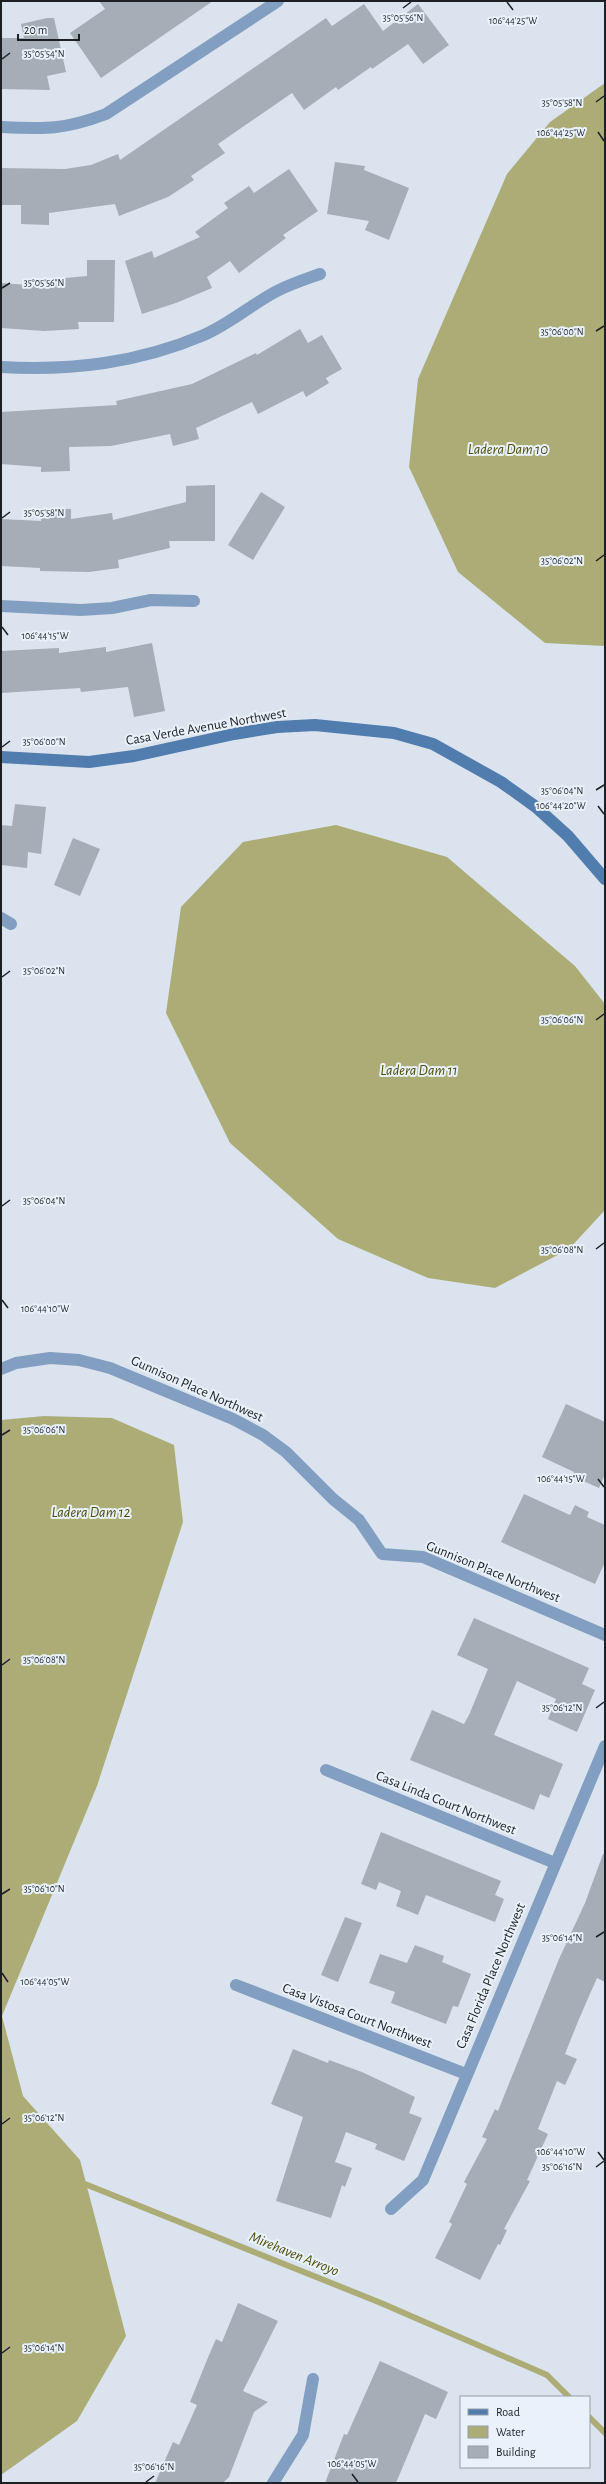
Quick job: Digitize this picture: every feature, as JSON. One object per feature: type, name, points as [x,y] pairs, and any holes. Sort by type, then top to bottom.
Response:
[{"type":"street","points":[[1,127],[50,130],[77,125],[106,114],[278,1]]},
{"type":"street","points":[[1,367],[46,369],[85,366],[153,353],[204,335],[242,315],[277,291],[320,274]]},
{"type":"street","points":[[1,606],[81,610],[112,608],[151,600],[194,601]]},
{"type":"street","name":"Casa Verde Avenue Northwest","points":[[1,757],[89,762],[134,756],[234,734],[277,727],[315,724],[394,733],[433,744],[501,782],[536,807],[568,836],[605,880]]},
{"type":"street","name":"Gunnison Place Northwest","points":[[1,1368],[16,1363],[50,1358],[79,1360],[110,1368],[233,1419],[263,1435],[286,1452],[333,1499],[359,1520],[382,1554],[423,1557],[605,1635]]},
{"type":"street","name":"Casa Florida Place Northwest","points":[[392,2209],[422,2180],[554,1863],[605,1746]]},
{"type":"street","name":"Casa Linda Court Northwest","points":[[326,1770],[554,1863]]},
{"type":"street","name":"Casa Vistosa Court Northwest","points":[[236,1985],[466,2074]]},
{"type":"street","points":[[273,2483],[303,2435],[313,2378]]},
{"type":"water","name":"Ladera Dam 10","points":[[605,83],[605,646],[545,643],[458,572],[409,467],[418,379],[507,174],[550,122]]},
{"type":"water","name":"Ladera Dam 11","points":[[336,825],[447,857],[575,966],[605,1004],[605,1210],[569,1249],[495,1288],[428,1278],[338,1239],[230,1143],[166,1013],[181,907],[243,842]]},
{"type":"water","name":"Ladera Dam 12","points":[[44,1416],[112,1418],[174,1445],[183,1522],[97,1786],[2,2016],[23,2096],[80,2160],[126,2336],[77,2421],[1,2475],[1,1420]]},
{"type":"building","points":[[99,1],[213,1],[101,78],[70,33],[105,9]]},
{"type":"building","points":[[364,4],[383,31],[418,4],[449,45],[423,64],[408,44],[338,90],[336,87],[304,110],[292,93],[218,144],[225,153],[191,176],[194,180],[168,197],[119,216],[115,204],[49,213],[49,225],[21,224],[21,205],[1,205],[1,168],[65,169],[91,165],[118,154],[120,160],[326,18],[332,26]]},
{"type":"building","points":[[47,18],[54,18],[66,72],[47,76],[50,90],[1,89],[1,38],[24,38],[21,24]]},
{"type":"building","points":[[335,162],[365,166],[364,170],[409,188],[389,240],[365,230],[369,221],[327,214]]},
{"type":"building","points":[[289,169],[318,211],[283,235],[286,238],[239,273],[230,261],[207,277],[212,288],[176,303],[142,314],[125,261],[152,251],[154,258],[200,237],[195,232],[228,208],[224,203],[249,186],[254,193]]},
{"type":"building","points":[[87,260],[115,260],[114,322],[78,322],[79,329],[44,331],[1,328],[1,283],[55,287],[54,279],[87,276]]},
{"type":"building","points":[[300,329],[308,343],[322,335],[342,369],[326,378],[329,383],[306,397],[303,391],[258,414],[252,402],[196,428],[199,439],[173,446],[170,434],[111,446],[69,447],[70,471],[41,472],[41,467],[1,464],[1,412],[117,405],[116,401],[192,384],[256,353],[257,355]]},
{"type":"building","points":[[215,485],[215,541],[169,541],[170,548],[118,560],[119,568],[89,572],[40,571],[40,568],[1,566],[1,519],[41,521],[41,508],[71,509],[71,519],[112,513],[113,520],[186,502],[186,486]]},
{"type":"building","points":[[261,492],[285,507],[253,560],[228,545]]},
{"type":"building","points":[[152,643],[165,711],[134,717],[128,687],[81,692],[80,688],[1,693],[1,651],[59,648],[59,653],[106,647],[106,652]]},
{"type":"building","points":[[15,804],[46,807],[41,854],[28,852],[27,868],[1,865],[1,825],[12,826]]},
{"type":"building","points":[[73,838],[100,849],[80,896],[54,885]]},
{"type":"building","points":[[566,1404],[605,1422],[605,1474],[599,1488],[572,1476],[574,1472],[542,1457]]},
{"type":"building","points":[[524,1494],[570,1515],[575,1505],[589,1512],[587,1517],[605,1525],[605,1562],[595,1584],[501,1542]]},
{"type":"building","points":[[474,1618],[589,1668],[582,1684],[595,1690],[577,1732],[548,1719],[556,1699],[517,1681],[494,1735],[563,1764],[549,1798],[540,1794],[534,1810],[410,1760],[432,1710],[464,1724],[469,1715],[488,1669],[457,1655]]},
{"type":"building","points":[[381,1832],[501,1881],[495,1895],[504,1899],[495,1922],[426,1895],[418,1915],[396,1906],[401,1891],[379,1882],[376,1890],[361,1884]]},
{"type":"building","points":[[603,1854],[605,1854],[605,1982],[597,1978],[579,2019],[565,2054],[577,2059],[565,2085],[557,2081],[538,2129],[548,2134],[527,2180],[530,2181],[504,2229],[507,2230],[500,2245],[498,2244],[480,2280],[435,2258],[452,2224],[449,2222],[467,2184],[464,2182],[487,2139],[482,2137],[495,2109],[498,2111],[559,1959],[585,1903]]},
{"type":"building","points":[[345,1917],[362,1923],[338,1982],[321,1975]]},
{"type":"building","points":[[415,1945],[444,1956],[442,1962],[471,1974],[458,2007],[453,2006],[446,2024],[391,2003],[395,1992],[369,1983],[380,1954],[407,1963]]},
{"type":"building","points":[[293,2049],[328,2063],[329,2060],[362,2072],[415,2097],[409,2113],[422,2118],[404,2161],[375,2149],[377,2144],[346,2132],[335,2162],[352,2168],[345,2187],[342,2185],[331,2218],[276,2201],[303,2117],[271,2104]]},
{"type":"building","points":[[238,2303],[278,2321],[243,2391],[268,2402],[254,2412],[229,2477],[223,2483],[155,2483],[173,2442],[179,2445],[197,2405],[190,2402],[209,2355],[216,2339],[222,2342]]},
{"type":"building","points":[[380,2361],[448,2392],[436,2419],[425,2414],[396,2483],[325,2483],[344,2434],[347,2435]]},
{"type":"waterway","name":"Mirehaven Arroyo","points":[[80,2182],[381,2303],[547,2375],[568,2396]]},
{"type":"waterway","name":"Mirehaven Arroyo","points":[[590,2418],[605,2433]]}]
